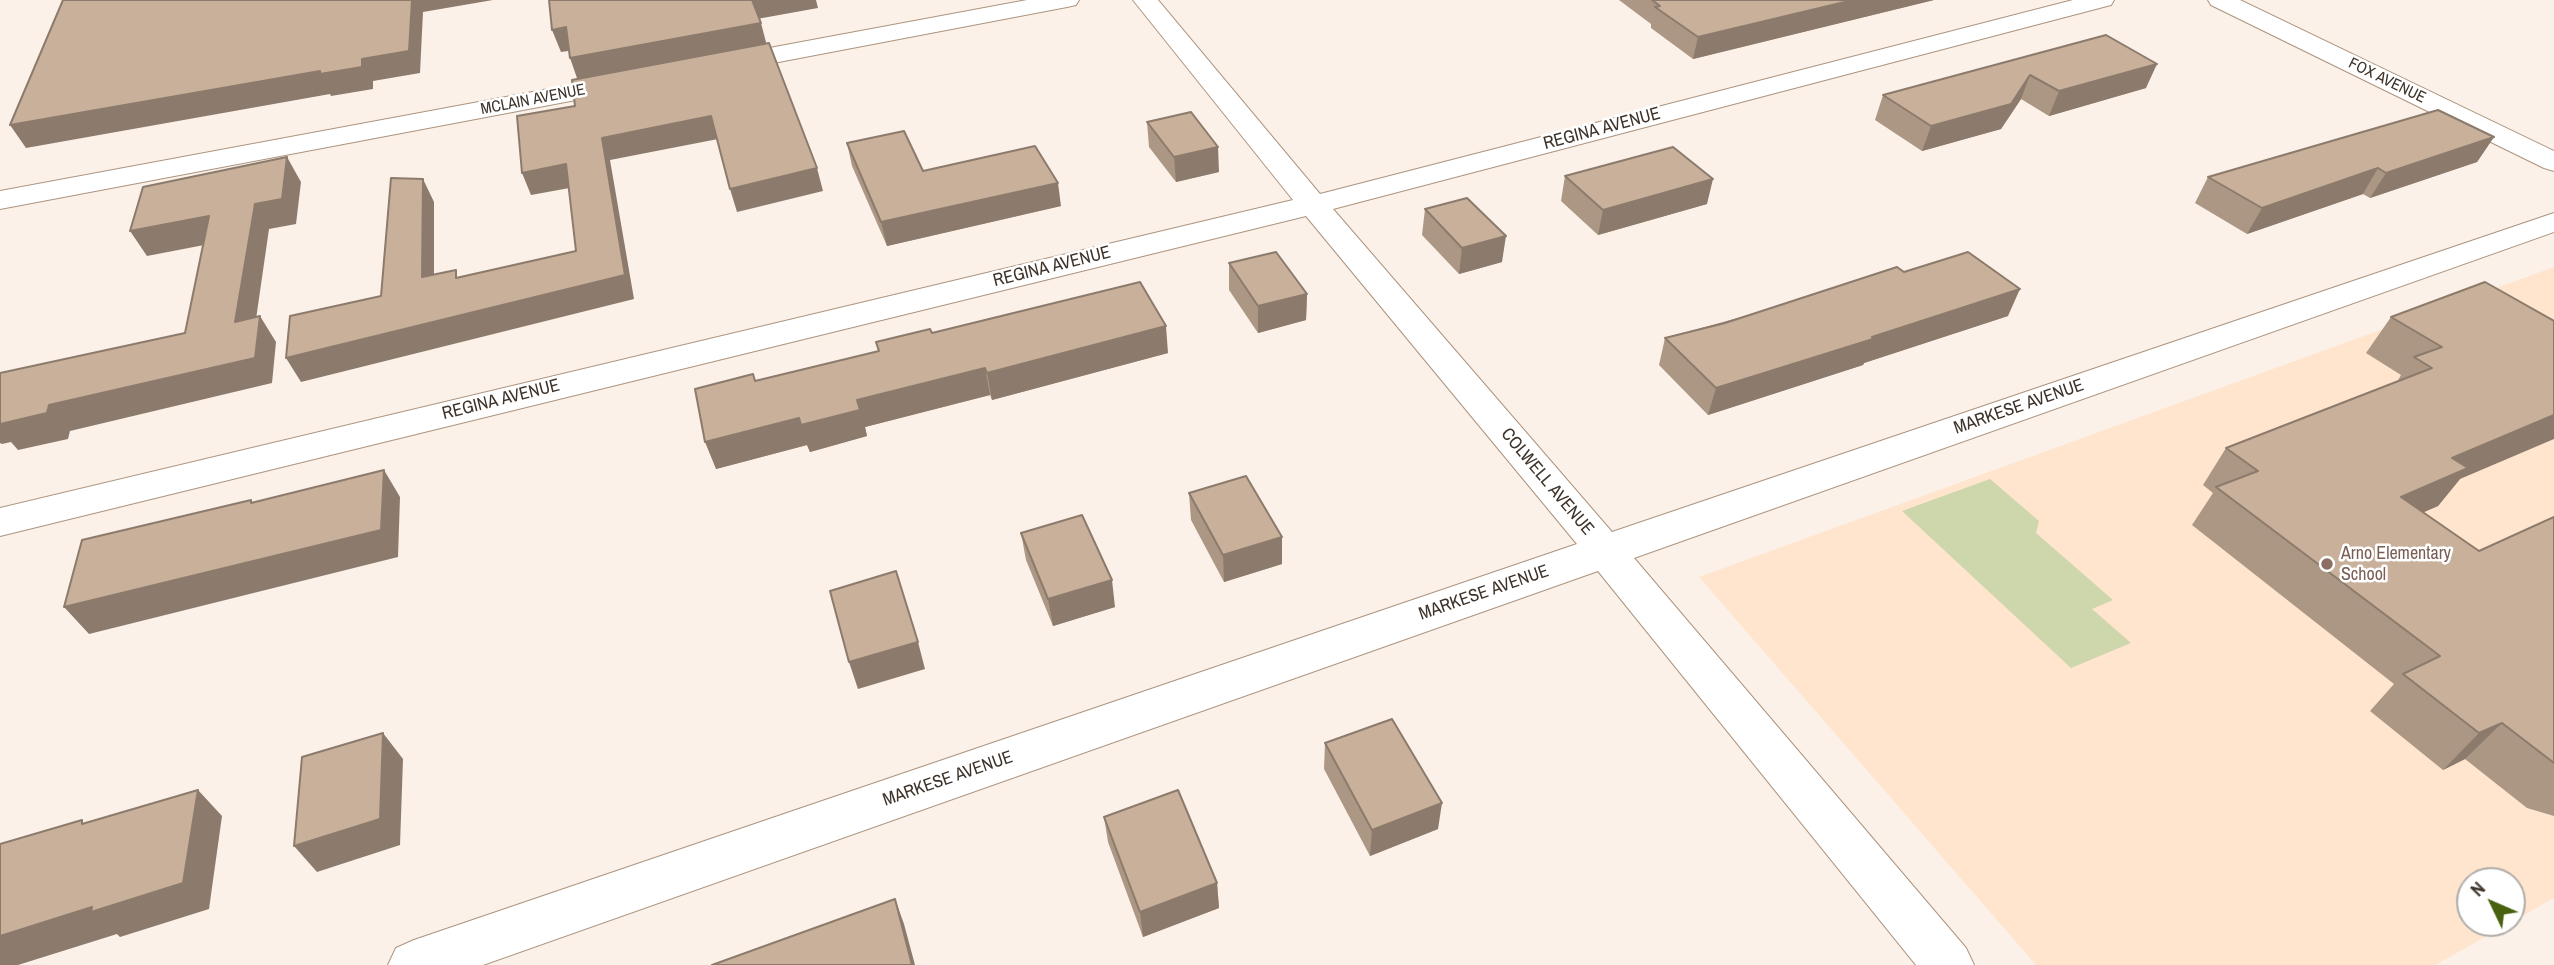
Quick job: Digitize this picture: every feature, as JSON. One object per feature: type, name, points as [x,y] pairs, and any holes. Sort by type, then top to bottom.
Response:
[{"type":"street","points":[[697,69],[1067,0]]},
{"type":"street","name":"COLWELL AVENUE","points":[[1145,0],[1312,205],[1605,551],[1948,965]]},
{"type":"street","name":"REGINA AVENUE","points":[[0,522],[1312,205],[2102,0]]},
{"type":"street","name":"FOX AVENUE","points":[[2220,0],[2554,162]]},
{"type":"street","name":"MCLAIN AVENUE","points":[[0,200],[643,79]]},
{"type":"street","name":"MARKESE AVENUE","points":[[414,965],[2554,222]]},
{"type":"shaded area","points":[[2554,267],[2554,898],[2526,914],[2526,867],[2456,867],[2456,937],[2485,937],[2435,965],[2036,965],[1699,577]]},
{"type":"green space","points":[[1990,479],[2039,521],[2036,533],[2113,600],[2092,609],[2131,643],[2071,668],[1902,511]]},
{"type":"building","points":[[63,0],[412,0],[409,51],[362,59],[362,67],[320,74],[320,71],[10,125]]},
{"type":"building","points":[[549,0],[752,0],[761,23],[570,58],[566,27],[552,30]]},
{"type":"building","points":[[1652,0],[1853,0],[1698,37],[1655,7],[1660,6]]},
{"type":"building","points":[[2106,35],[2157,64],[2059,91],[2030,75],[2011,104],[1931,126],[1883,95]]},
{"type":"building","points":[[769,43],[817,168],[730,189],[711,116],[602,138],[625,275],[286,358],[290,316],[381,296],[391,178],[423,179],[422,277],[456,270],[456,278],[576,251],[566,164],[522,173],[517,116],[575,106],[572,80]]},
{"type":"building","points":[[2438,110],[2494,137],[2386,173],[2378,168],[2262,208],[2208,177]]},
{"type":"building","points":[[1191,112],[1218,147],[1174,157],[1147,122]]},
{"type":"building","points":[[904,131],[923,171],[1035,146],[1058,183],[881,222],[847,143]]},
{"type":"building","points":[[1673,147],[1713,179],[1603,210],[1565,176]]},
{"type":"building","points":[[287,157],[282,199],[255,204],[235,322],[260,316],[255,358],[49,405],[47,413],[0,424],[0,373],[185,333],[209,216],[130,231],[143,187]]},
{"type":"building","points":[[1467,198],[1506,236],[1462,248],[1425,209]]},
{"type":"building","points":[[1276,252],[1307,294],[1258,306],[1229,263]]},
{"type":"building","points":[[1968,252],[2020,289],[1716,388],[1665,338],[1725,323],[1897,267],[1904,272]]},
{"type":"building","points":[[1140,282],[1166,326],[987,373],[985,368],[857,400],[860,410],[801,425],[799,418],[705,442],[695,389],[753,374],[755,381],[879,351],[876,342],[930,329],[932,333]]},
{"type":"building","name":"Arno Elementary School","points":[[2485,282],[2554,321],[2554,415],[2452,458],[2468,468],[2401,497],[2479,551],[2554,517],[2554,763],[2502,723],[2479,733],[2403,674],[2440,656],[2216,487],[2258,471],[2226,448],[2432,368],[2414,357],[2442,347],[2391,317]]},
{"type":"building","points":[[384,470],[381,530],[64,607],[82,540],[251,500],[251,503]]},
{"type":"building","points":[[1246,476],[1282,537],[1223,555],[1189,493]]},
{"type":"building","points":[[1082,515],[1112,580],[1048,599],[1021,533]]},
{"type":"building","points":[[896,571],[918,642],[849,662],[830,591]]},
{"type":"building","points":[[1392,719],[1442,803],[1372,830],[1325,743]]},
{"type":"building","points":[[383,733],[380,819],[294,846],[302,757]]},
{"type":"building","points":[[198,790],[183,883],[91,912],[92,907],[0,936],[0,844],[82,820],[82,824]]},
{"type":"building","points":[[1178,790],[1217,883],[1140,912],[1104,817]]},
{"type":"building","points":[[895,899],[912,965],[712,965]]},
{"type":"place","name":"Arno Elementary School","points":[[2327,564]]}]
